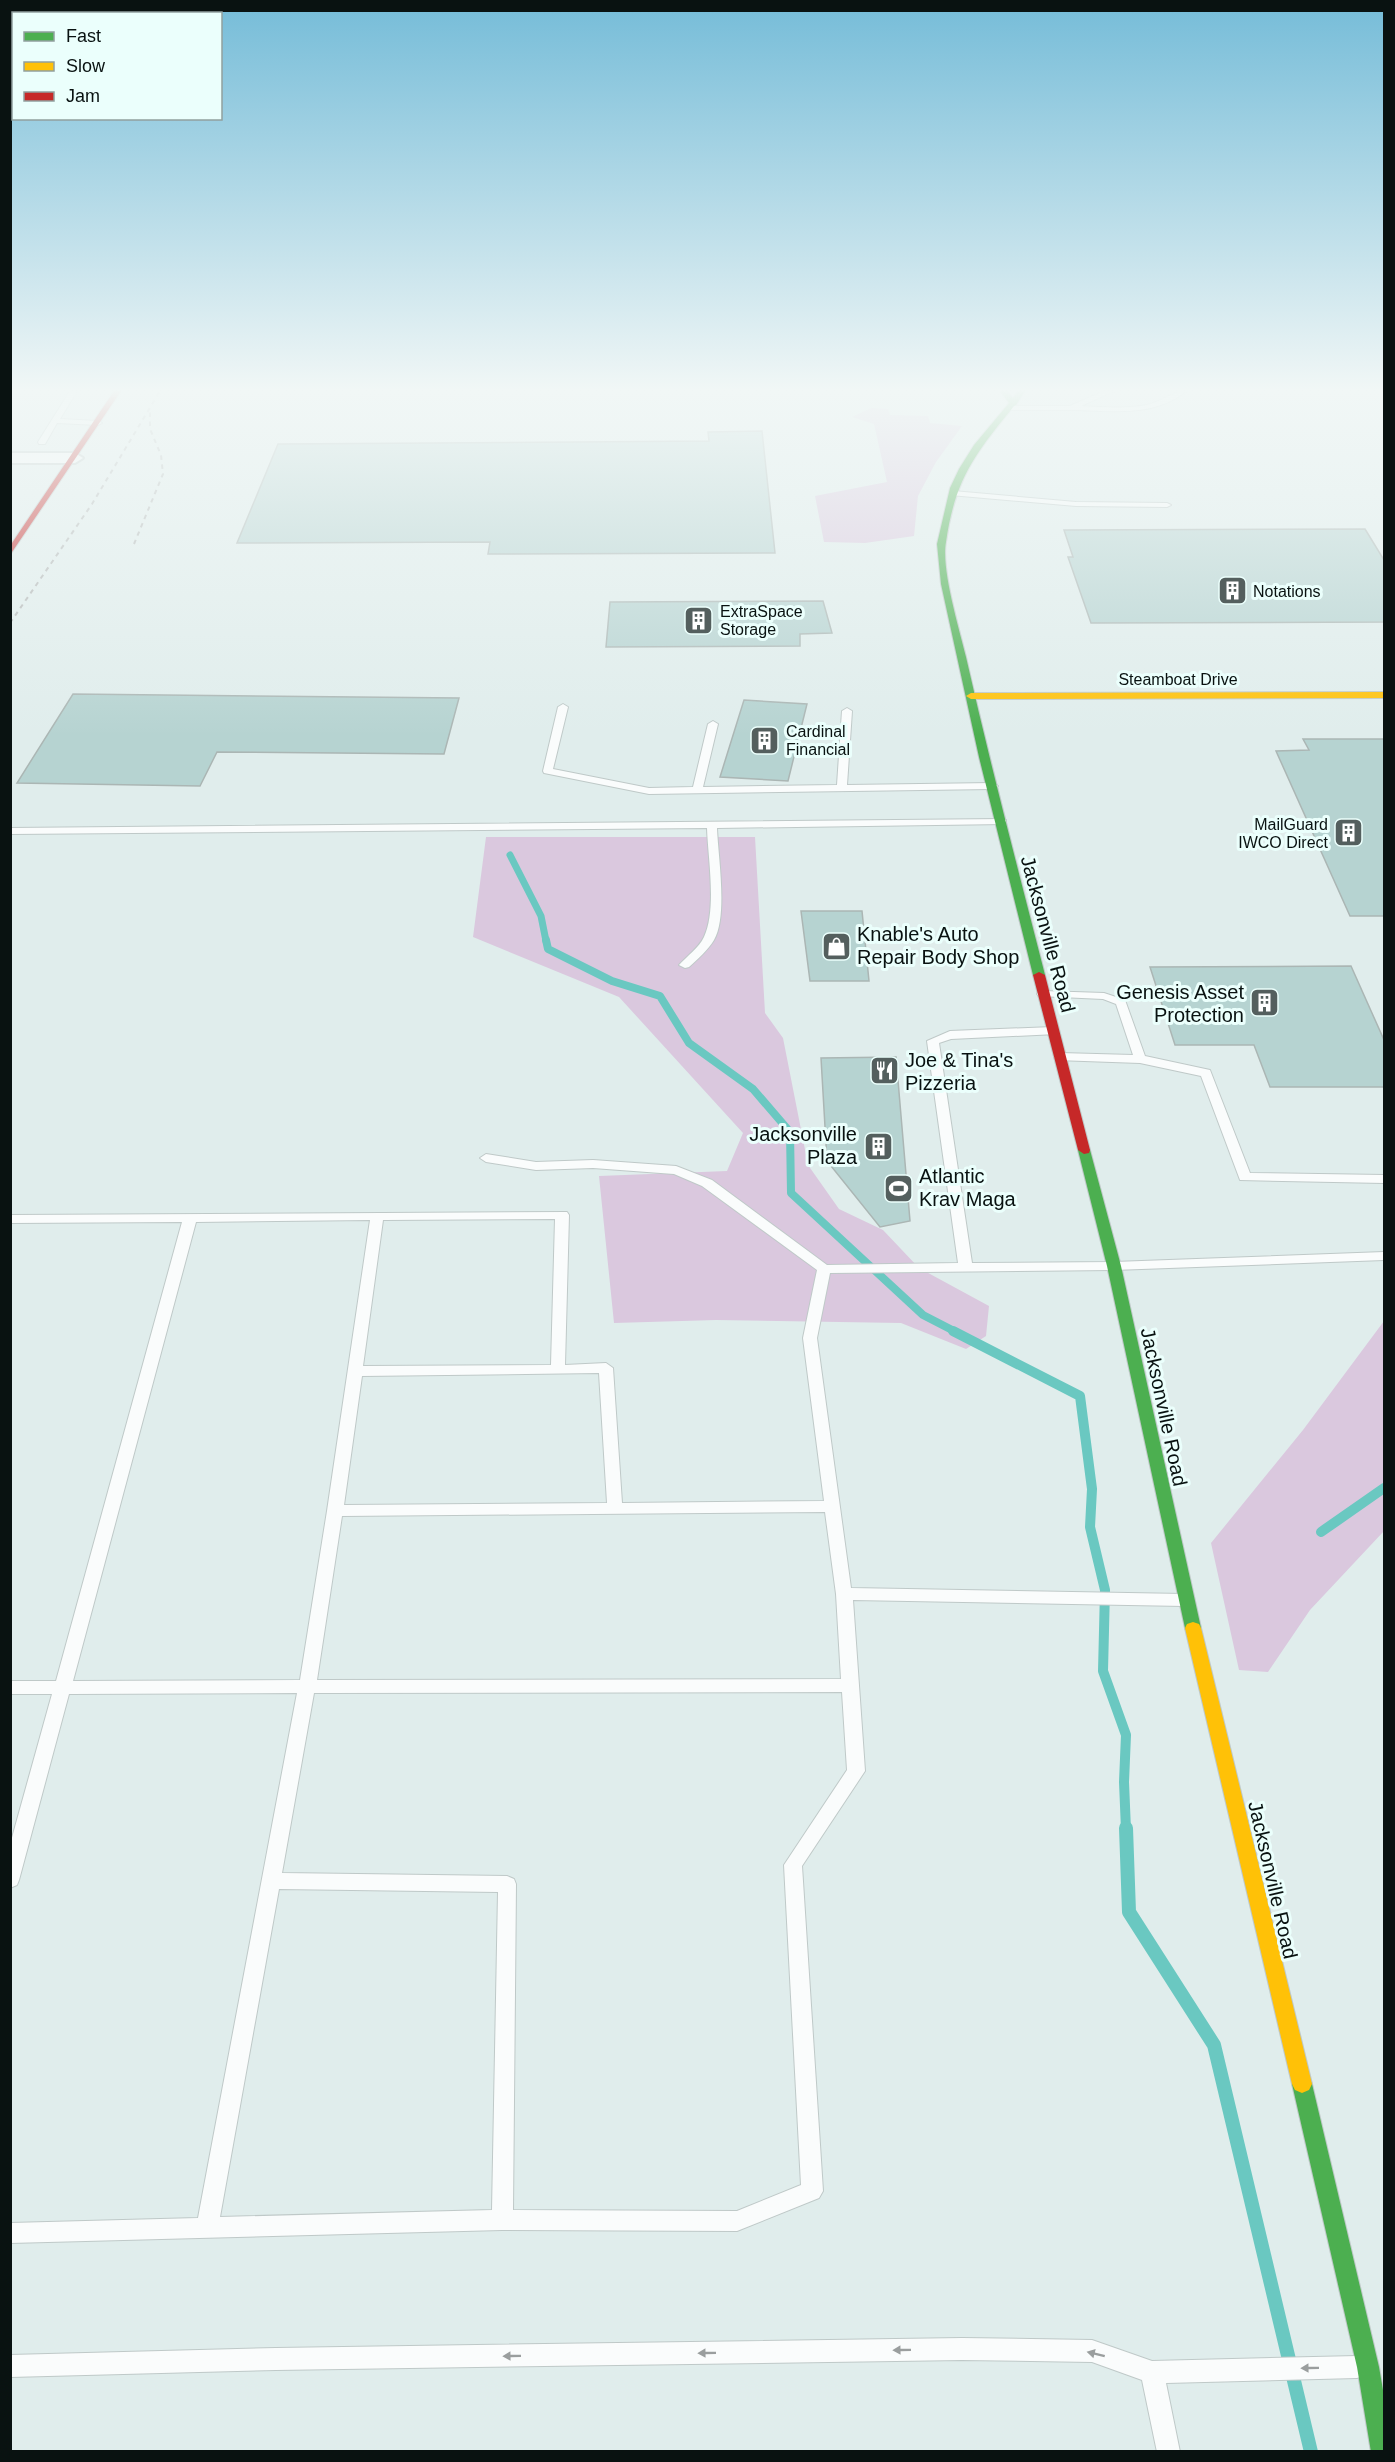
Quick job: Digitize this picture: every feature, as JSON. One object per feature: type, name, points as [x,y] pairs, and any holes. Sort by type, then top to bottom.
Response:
[{"type":"main road","points":[[10,552],[42,506]]},
{"type":"main road","name":"Jacksonville Road","points":[[950,506],[940,544],[945,584],[984,757],[1002,822],[1006,850],[1114,1266],[1186,1600],[1368,2367],[1383,2451]]},
{"type":"main road","name":"Steamboat Drive","points":[[972,696],[1384,695]]},
{"type":"lane","points":[[562,707],[548,771],[649,792],[993,786]]},
{"type":"lane","points":[[842,789],[847,711]]},
{"type":"lane","points":[[698,791],[712,724]]},
{"type":"lane","points":[[10,831],[1002,822]]},
{"type":"lane","points":[[685,965],[710,936],[714,920],[712,825]]},
{"type":"lane","points":[[1044,994],[1104,996],[1121,1002],[1140,1059]]},
{"type":"lane","points":[[966,1268],[933,1041],[950,1035],[1053,1031]]},
{"type":"lane","points":[[1060,1057],[1140,1059],[1206,1073],[1245,1177],[1384,1179]]},
{"type":"lane","points":[[486,1158],[536,1167],[593,1164],[675,1170],[707,1183],[824,1269],[1114,1266],[1384,1256]]},
{"type":"lane","points":[[10,1219],[562,1215],[558,1370]]},
{"type":"lane","points":[[207,2229],[307,1687],[335,1511],[377,1216]]},
{"type":"lane","points":[[10,1880],[190,1218]]},
{"type":"lane","points":[[10,2233],[502,2220],[737,2221],[812,2191],[793,1865],[856,1771],[844,1594],[810,1338],[824,1269]]},
{"type":"lane","points":[[355,1371],[606,1368],[615,1508]]},
{"type":"lane","points":[[335,1511],[831,1506]]},
{"type":"lane","points":[[844,1594],[1186,1600]]},
{"type":"lane","points":[[10,1689],[849,1685]]},
{"type":"lane","points":[[271,1881],[507,1884],[502,2220]]},
{"type":"lane","points":[[10,2366],[276,2359],[962,2349],[1092,2351],[1152,2372],[1368,2367]]},
{"type":"lane","points":[[1152,2372],[1169,2451]]},
{"type":"shaded area","points":[[817,506],[917,506],[914,536],[865,543],[824,542]]},
{"type":"shaded area","points":[[486,837],[755,837],[765,1013],[783,1038],[808,1165],[839,1209],[883,1230],[919,1268],[989,1306],[986,1336],[966,1349],[901,1323],[716,1320],[614,1323],[599,1176],[727,1171],[743,1133],[619,997],[473,937]]},
{"type":"shaded area","points":[[1384,1321],[1384,1531],[1310,1610],[1268,1672],[1239,1670],[1211,1543],[1303,1430]]},
{"type":"building","points":[[252,506],[770,506],[775,553],[488,554],[490,542],[237,543]]},
{"type":"building","name":"Notations","points":[[1365,529],[1384,560],[1384,622],[1091,623],[1068,557],[1073,557],[1064,530]]},
{"type":"building","name":"ExtraSpace Storage","points":[[823,601],[832,633],[800,634],[800,646],[606,647],[610,602]]},
{"type":"building","points":[[73,694],[459,698],[444,754],[217,752],[200,786],[17,783]]},
{"type":"building","name":"Cardinal Financial","points":[[744,700],[807,704],[788,781],[720,777]]},
{"type":"building","name":"MailGuard IWCO Direct","points":[[1303,739],[1384,739],[1384,916],[1350,916],[1276,751],[1309,750]]},
{"type":"building","name":"Knable's Auto Repair Body Shop","points":[[801,911],[862,911],[869,981],[810,981]]},
{"type":"building","name":"Genesis Asset Protection","points":[[1351,966],[1384,1040],[1384,1087],[1270,1087],[1254,1045],[1175,1045],[1150,967]]},
{"type":"building","name":"Jacksonville Plaza","points":[[896,1057],[910,1221],[880,1227],[827,1161],[821,1058]]},
{"type":"waterway","points":[[510,855],[541,916],[546,941]]},
{"type":"waterway","points":[[546,940],[548,949],[612,981],[660,996],[689,1043],[753,1089],[790,1132],[791,1193],[923,1315],[956,1332]]},
{"type":"waterway","points":[[953,1331],[1080,1396],[1092,1489],[1090,1527],[1105,1590],[1103,1671],[1126,1735],[1124,1782],[1126,1830]]},
{"type":"waterway","points":[[1321,1532],[1384,1488]]},
{"type":"waterway","points":[[1126,1828],[1129,1912],[1214,2045],[1311,2452]]},
{"type":"railway","points":[[10,623],[91,506]]},
{"type":"railway","points":[[134,544],[150,506]]},
{"type":"traffic: fast","points":[[950,506],[941,544],[945,584],[984,757],[1039,975]]},
{"type":"traffic: fast","points":[[1084,1150],[1114,1266],[1193,1628]]},
{"type":"traffic: fast","points":[[1302,2084],[1368,2367],[1383,2452]]},
{"type":"traffic: slow","points":[[971,696],[1384,695]]},
{"type":"traffic: slow","points":[[1193,1628],[1302,2084]]},
{"type":"traffic: jam","points":[[10,553],[41,506]]},
{"type":"traffic: jam","points":[[1039,975],[1084,1150]]},
{"type":"place","name":"Notations","points":[[1232,591]]},
{"type":"place","name":"ExtraSpace Storage","points":[[699,620]]},
{"type":"place","name":"Cardinal Financial","points":[[765,740]]},
{"type":"place","name":"MailGuard IWCO Direct","points":[[1349,833]]},
{"type":"place","name":"Knable's Auto Repair Body Shop","points":[[836,946]]},
{"type":"place","name":"Genesis Asset Protection","points":[[1265,1003]]},
{"type":"place","name":"Joe & Tina's Pizzeria","points":[[884,1071]]},
{"type":"place","name":"Jacksonville Plaza","points":[[878,1146]]},
{"type":"place","name":"Atlantic Krav Maga","points":[[898,1188]]}]
